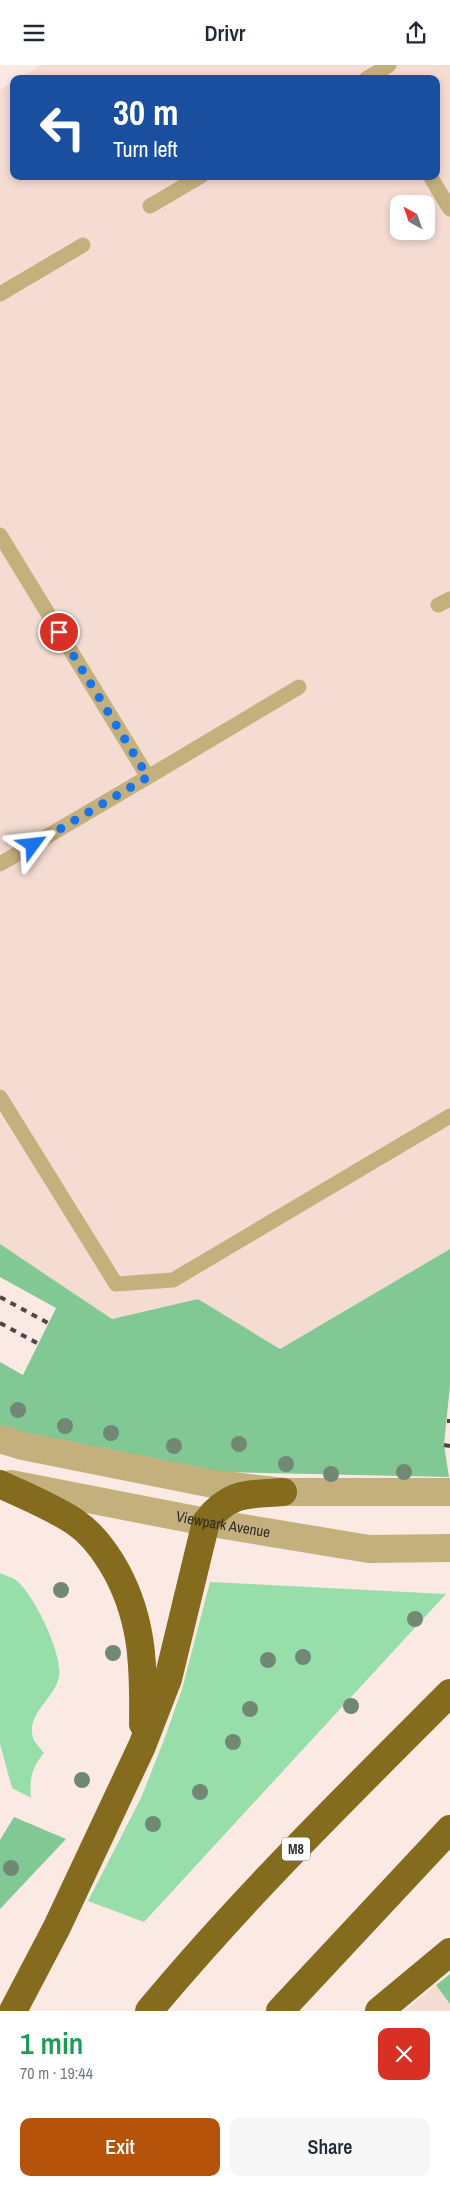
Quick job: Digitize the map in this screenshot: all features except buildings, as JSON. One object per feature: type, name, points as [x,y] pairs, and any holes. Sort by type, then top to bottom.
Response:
[{"type":"highway","points":[[0,1483],[75,1522],[90,1534],[103,1549],[123,1583],[132,1605],[141,1648],[144,1674],[142,1745]]},
{"type":"highway","points":[[13,2011],[57,1927],[142,1745],[168,1679],[206,1522],[218,1507],[236,1497],[283,1492]]},
{"type":"highway","name":"M8","points":[[149,2011],[174,1981],[328,1814],[450,1693]]},
{"type":"highway","points":[[280,2011],[450,1829]]},
{"type":"highway","points":[[379,2011],[450,1952]]},
{"type":"street","points":[[0,1439],[23,1446],[154,1473],[208,1483],[283,1492],[450,1492]]},
{"type":"street","name":"Viewpark Avenue","points":[[0,1483],[206,1522],[369,1549],[450,1548]]},
{"type":"lane","points":[[373,75],[389,65]]},
{"type":"lane","points":[[150,206],[194,180]]},
{"type":"lane","points":[[432,180],[450,209]]},
{"type":"lane","points":[[0,293],[83,245]]},
{"type":"lane","points":[[0,535],[148,777]]},
{"type":"lane","points":[[0,864],[299,687]]},
{"type":"lane","points":[[0,1097],[116,1284],[173,1280],[450,1116]]},
{"type":"shaded area","points":[[41,65],[450,65],[450,1249],[280,1349],[198,1299],[112,1319],[0,1244],[0,90],[10,84],[10,180],[440,180],[440,75],[25,75]]},
{"type":"shaded area","points":[[436,1985],[450,2004],[450,2011],[405,2011]]},
{"type":"green space","points":[[0,1244],[112,1319],[198,1299],[280,1349],[450,1249],[450,1385],[444,1445],[449,1477],[224,1472],[77,1449],[0,1425],[0,1362],[23,1375],[56,1308],[0,1277]]},
{"type":"green space","points":[[0,1573],[17,1581],[32,1599],[52,1641],[59,1667],[59,1677],[56,1685],[33,1721],[33,1738],[44,1753],[32,1774],[30,1785],[31,1798],[12,1788],[0,1744]]},
{"type":"green space","points":[[210,1582],[446,1594],[144,1922],[88,1901],[141,1798],[164,1740],[182,1689]]},
{"type":"green space","points":[[14,1817],[66,1839],[0,1909],[0,1840]]},
{"type":"green space","points":[[450,1974],[450,2004],[436,1985]]},
{"type":"railway","points":[[0,1297],[48,1323]]},
{"type":"railway","points":[[0,1323],[37,1343]]},
{"type":"railway","points":[[444,1445],[450,1446]]},
{"type":"route","points":[[33,845],[148,777],[59,632]]}]
